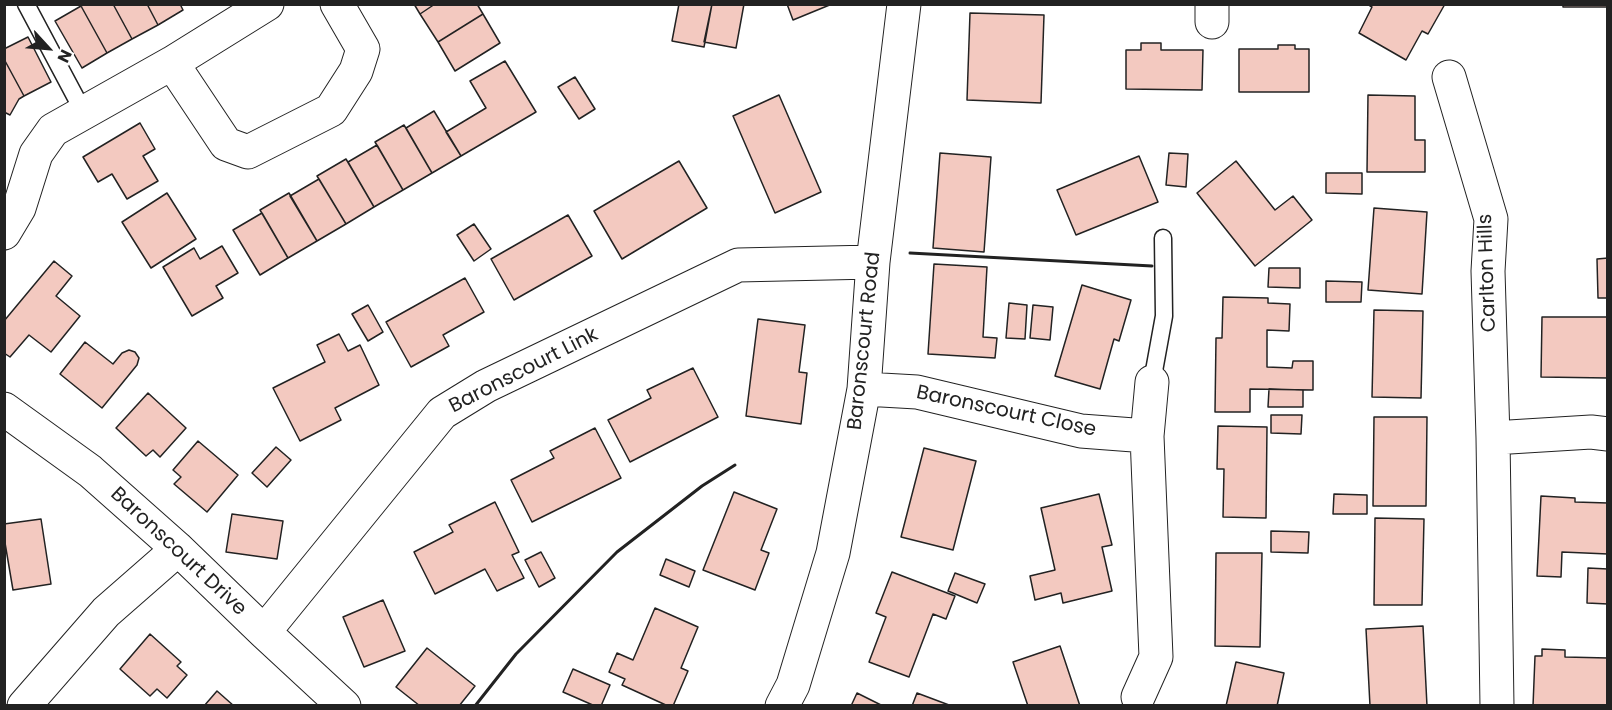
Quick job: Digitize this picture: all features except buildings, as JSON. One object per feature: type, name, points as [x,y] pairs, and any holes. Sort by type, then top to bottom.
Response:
[{"type":"street","points":[[4,233],[19,208],[36,154],[52,130],[172,63],[267,4]]},
{"type":"street","points":[[172,63],[226,144],[248,152],[331,110],[356,71],[363,49],[337,4]]},
{"type":"street","name":"Baronscourt Road","points":[[782,705],[793,685],[833,553],[864,389],[873,262],[904,4]]},
{"type":"street","name":"Carlton Hills","points":[[1449,77],[1491,219],[1488,272],[1497,705]]},
{"type":"street","name":"Baronscourt Link","points":[[264,632],[442,413],[486,386],[738,265],[873,262]]},
{"type":"street","points":[[1138,697],[1156,657],[1148,436],[1152,382]]},
{"type":"street","name":"Baronscourt Close","points":[[864,389],[917,392],[1081,431],[1148,436]]},
{"type":"street","name":"Baronscourt Drive","points":[[4,409],[90,471],[178,549],[344,705]]},
{"type":"street","points":[[1493,438],[1591,432],[1608,434]]},
{"type":"street","points":[[24,705],[106,612],[178,549]]},
{"type":"lane","points":[[26,4],[84,113]]},
{"type":"lane","points":[[1152,382],[1164,316],[1164,238]]},
{"type":"wall","points":[[910,253],[1152,266]]},
{"type":"wall","points":[[475,706],[516,654],[617,552],[702,486],[735,465]]}]
